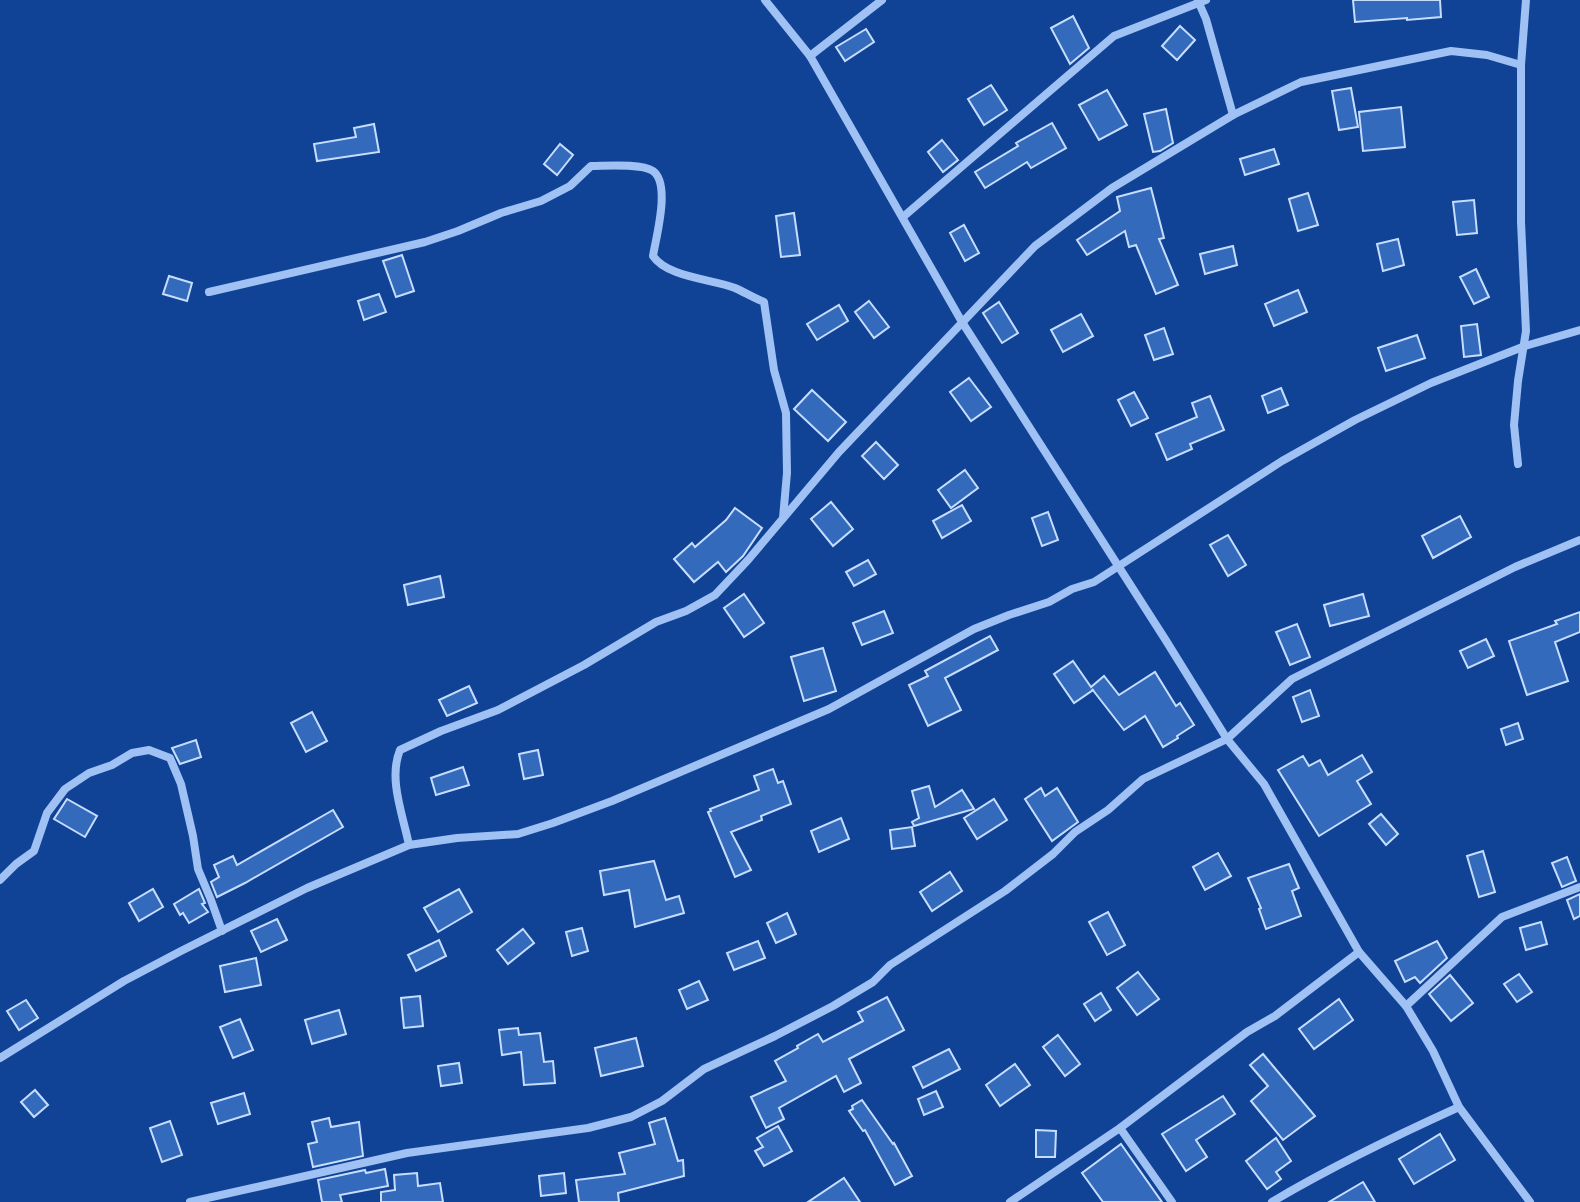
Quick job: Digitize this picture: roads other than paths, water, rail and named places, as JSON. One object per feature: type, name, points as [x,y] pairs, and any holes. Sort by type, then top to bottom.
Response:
[{"type":"street","points":[[765,0],[810,56],[962,322],[1227,739],[1264,784],[1359,952],[1406,1006],[1433,1051],[1459,1107],[1530,1202]]},
{"type":"street","points":[[810,56],[882,0]]},
{"type":"street","points":[[1518,464],[1514,425],[1526,321],[1521,222],[1521,65],[1526,0]]},
{"type":"street","points":[[903,217],[1114,36],[1201,1],[1233,115]]},
{"type":"street","points":[[409,845],[396,787],[395,761],[400,750],[498,710],[584,665],[656,622],[686,611],[715,595],[839,452],[1035,246],[1112,188],[1233,115],[1301,82],[1451,51],[1487,55],[1521,65]]},
{"type":"street","points":[[209,292],[425,242],[541,201],[570,186],[591,166],[635,167],[652,171],[659,179],[663,202],[653,256],[659,264],[733,287],[764,302],[774,370],[786,413],[787,473],[783,519]]},
{"type":"street","points":[[0,1058],[124,981],[307,888],[409,845],[518,834],[553,823],[829,709],[974,629],[1094,582],[1282,461],[1420,387],[1525,346],[1580,330]]},
{"type":"street","points":[[190,1202],[407,1153],[588,1128],[631,1117],[662,1101],[704,1069],[775,1036],[873,982],[890,965],[1005,891],[1143,779],[1227,739],[1292,679],[1515,567],[1580,540]]},
{"type":"street","points":[[0,880],[34,851],[47,813],[65,789],[89,773],[112,765],[132,753],[149,750],[170,758],[181,784],[198,869],[222,931]]},
{"type":"street","points":[[1406,1006],[1502,917],[1580,887]]},
{"type":"street","points":[[1010,1202],[1120,1128],[1359,952]]},
{"type":"street","points":[[1272,1202],[1320,1173],[1459,1107]]},
{"type":"street","points":[[1120,1128],[1172,1202]]}]
